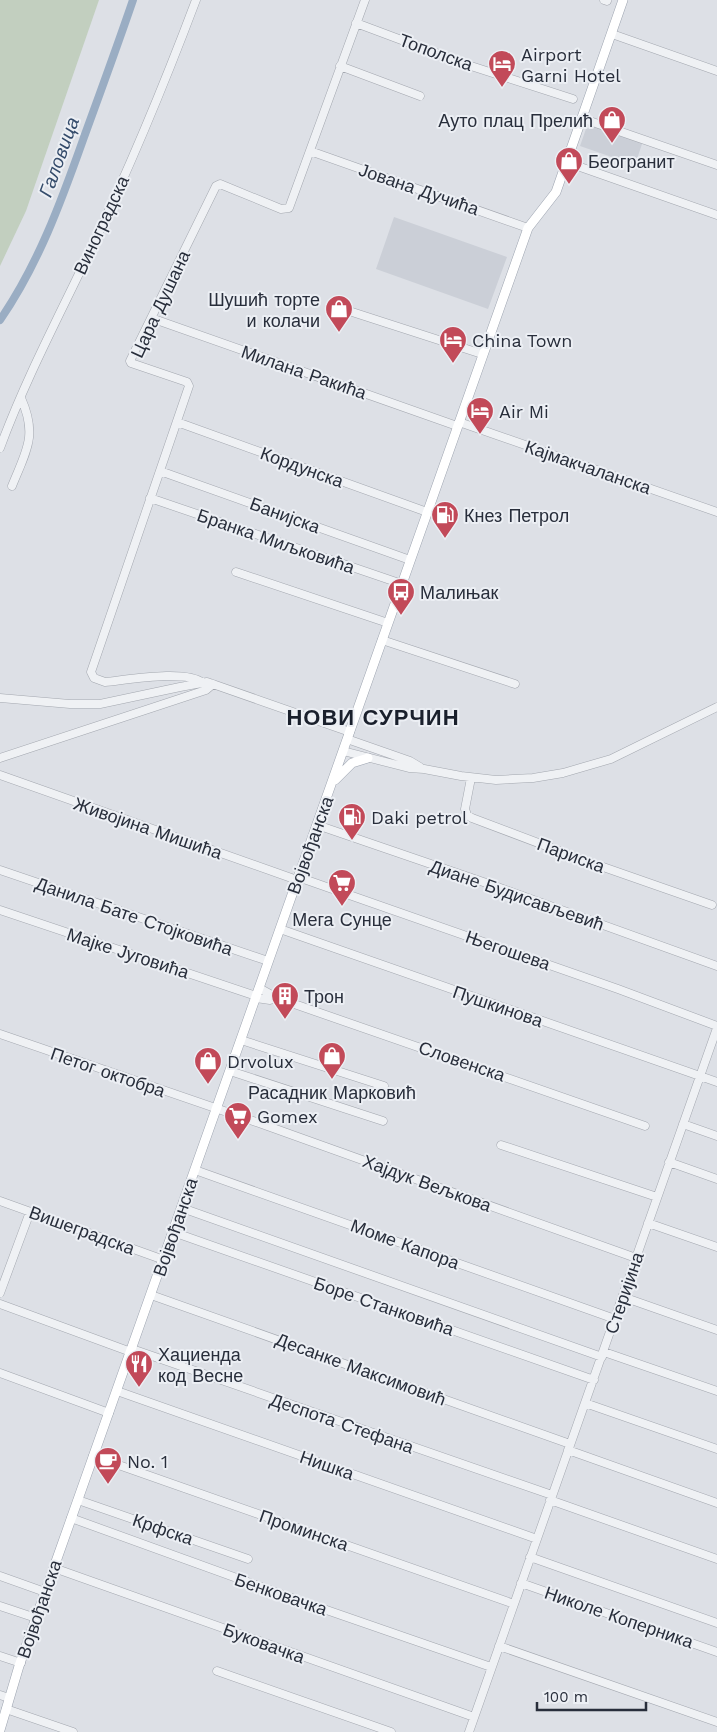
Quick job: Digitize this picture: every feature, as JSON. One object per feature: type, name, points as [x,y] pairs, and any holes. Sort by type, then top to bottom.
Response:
[{"type":"main road","name":"Војвођанска","points":[[0,1730],[45,1592],[349,736],[482,354],[528,228],[556,192],[623,0]]},
{"type":"main road","points":[[332,784],[348,766],[368,758]]},
{"type":"street","name":"Виноградска","points":[[0,448],[21,398],[142,137],[196,0]]},
{"type":"street","name":"Цара Душана","points":[[203,683],[196,678],[182,676],[105,682],[99,681],[92,676],[91,667],[189,384],[130,362],[216,186],[220,184],[281,209],[287,210],[291,204],[365,0]]},
{"type":"street","name":"Тополска","points":[[356,23],[471,66],[573,99]]},
{"type":"street","points":[[612,34],[717,71]]},
{"type":"street","points":[[340,66],[420,96]]},
{"type":"street","points":[[581,118],[717,165]]},
{"type":"street","name":"Јована Дучића","points":[[310,151],[528,228]]},
{"type":"street","points":[[566,162],[717,215]]},
{"type":"street","points":[[349,311],[482,354]]},
{"type":"street","name":"Милана Ракића","points":[[151,318],[458,424]]},
{"type":"street","points":[[12,486],[30,434],[30,426],[21,398]]},
{"type":"street","name":"Кордунска","points":[[177,422],[427,512]]},
{"type":"street","name":"Кајмакчаланска","points":[[458,424],[717,512]]},
{"type":"street","name":"Банијска","points":[[160,471],[410,560]]},
{"type":"street","name":"Бранка Миљковића","points":[[150,498],[402,584]]},
{"type":"street","points":[[236,572],[388,623]]},
{"type":"street","points":[[382,640],[515,684]]},
{"type":"street","points":[[0,698],[70,704],[100,704],[203,683],[213,684],[349,736],[410,761],[424,769]]},
{"type":"street","points":[[0,758],[206,690],[213,684]]},
{"type":"street","points":[[343,751],[409,768],[471,778],[496,780],[533,778],[591,766],[627,752],[717,707]]},
{"type":"street","name":"Живојина Мишића","points":[[0,775],[298,878]]},
{"type":"street","name":"Париска","points":[[471,778],[466,809],[467,814],[472,818],[586,861],[712,905]]},
{"type":"street","name":"Диане Будисављевић","points":[[317,825],[492,885],[717,966]]},
{"type":"street","name":"Данила Бате Стојковића","points":[[0,870],[268,961]]},
{"type":"street","name":"Његошева","points":[[298,878],[618,989],[717,1027]]},
{"type":"street","name":"Мајке Југовића","points":[[0,910],[257,994]]},
{"type":"street","name":"Пушкинова","points":[[280,929],[717,1082]]},
{"type":"street","name":"Словенска","points":[[257,994],[277,998],[645,1126]]},
{"type":"street","name":"Стеријина","points":[[469,1732],[717,1027]]},
{"type":"street","name":"Петог октобра","points":[[0,1034],[217,1109]]},
{"type":"street","points":[[241,1040],[384,1086]]},
{"type":"street","points":[[230,1071],[383,1121]]},
{"type":"street","name":"Хајдук Вељкова","points":[[217,1109],[636,1258]]},
{"type":"street","points":[[683,1124],[717,1136]]},
{"type":"street","points":[[501,1144],[657,1197]]},
{"type":"street","points":[[669,1162],[717,1179]]},
{"type":"street","name":"Моме Капора","points":[[195,1170],[615,1319]]},
{"type":"street","name":"Вишеградска","points":[[0,1201],[164,1260]]},
{"type":"street","points":[[182,1208],[603,1354],[717,1391]]},
{"type":"street","points":[[0,1293],[3,1274],[30,1212]]},
{"type":"street","points":[[648,1223],[717,1247]]},
{"type":"street","name":"Боре Станковића","points":[[173,1232],[594,1380]]},
{"type":"street","name":"Десанке Максимовић","points":[[151,1295],[569,1447],[717,1503]]},
{"type":"street","points":[[623,1297],[717,1330]]},
{"type":"street","name":"Деспота Стефана","points":[[0,1304],[551,1497],[717,1559]]},
{"type":"street","points":[[0,1374],[109,1413]]},
{"type":"street","name":"Нишка","points":[[117,1391],[537,1538]]},
{"type":"street","points":[[586,1403],[717,1449]]},
{"type":"street","name":"Проминска","points":[[94,1456],[514,1604]]},
{"type":"street","name":"Крфска","points":[[78,1500],[248,1559]]},
{"type":"street","name":"Бенковачка","points":[[71,1518],[289,1597],[492,1667]]},
{"type":"street","points":[[530,1557],[717,1623]]},
{"type":"street","name":"Буковачка","points":[[54,1568],[474,1717]]},
{"type":"street","points":[[0,1576],[45,1592]]},
{"type":"street","name":"Николе Коперника","points":[[521,1583],[717,1652]]},
{"type":"street","points":[[0,1606],[36,1618]]},
{"type":"street","points":[[499,1646],[717,1722]]},
{"type":"street","points":[[0,1656],[21,1663]]},
{"type":"street","points":[[217,1671],[391,1732]]},
{"type":"street","points":[[0,1695],[9,1698]]},
{"type":"street","points":[[6,1709],[73,1732]]},
{"type":"street","points":[[0,1730],[5,1732]]},
{"type":"shaded area","name":"Ауто плац Прелић","points":[[588,123],[643,141],[635,165],[580,146]]},
{"type":"shaded area","points":[[394,217],[507,257],[488,309],[376,269]]},
{"type":"green space","points":[[0,0],[99,0],[26,211],[0,266]]},
{"type":"waterway","name":"Галовица","points":[[0,320],[14,299],[48,233],[133,0]]},
{"type":"place","name":"Airport Garni Hotel","points":[[502,88]]},
{"type":"place","name":"Ауто плац Прелић","points":[[612,144]]},
{"type":"place","name":"Београнит","points":[[569,185]]},
{"type":"place","name":"Шушић торте и колачи","points":[[339,333]]},
{"type":"place","name":"China Town","points":[[453,364]]},
{"type":"place","name":"Air Mi","points":[[480,435]]},
{"type":"place","name":"Кнез Петрол","points":[[445,539]]},
{"type":"place","name":"Малињак","points":[[401,616]]},
{"type":"place","name":"Daki petrol","points":[[352,841]]},
{"type":"place","name":"Мега Сунце","points":[[342,907]]},
{"type":"place","name":"Трон","points":[[285,1020]]},
{"type":"place","name":"Расадник Марковић","points":[[332,1080]]},
{"type":"place","name":"Drvolux","points":[[208,1085]]},
{"type":"place","name":"Gomex","points":[[238,1140]]},
{"type":"place","name":"Хациенда код Весне","points":[[139,1388]]},
{"type":"place","name":"No. 1","points":[[108,1485]]},
{"type":"district","name":"НОВИ СУРЧИН","points":[[373,717]]}]
